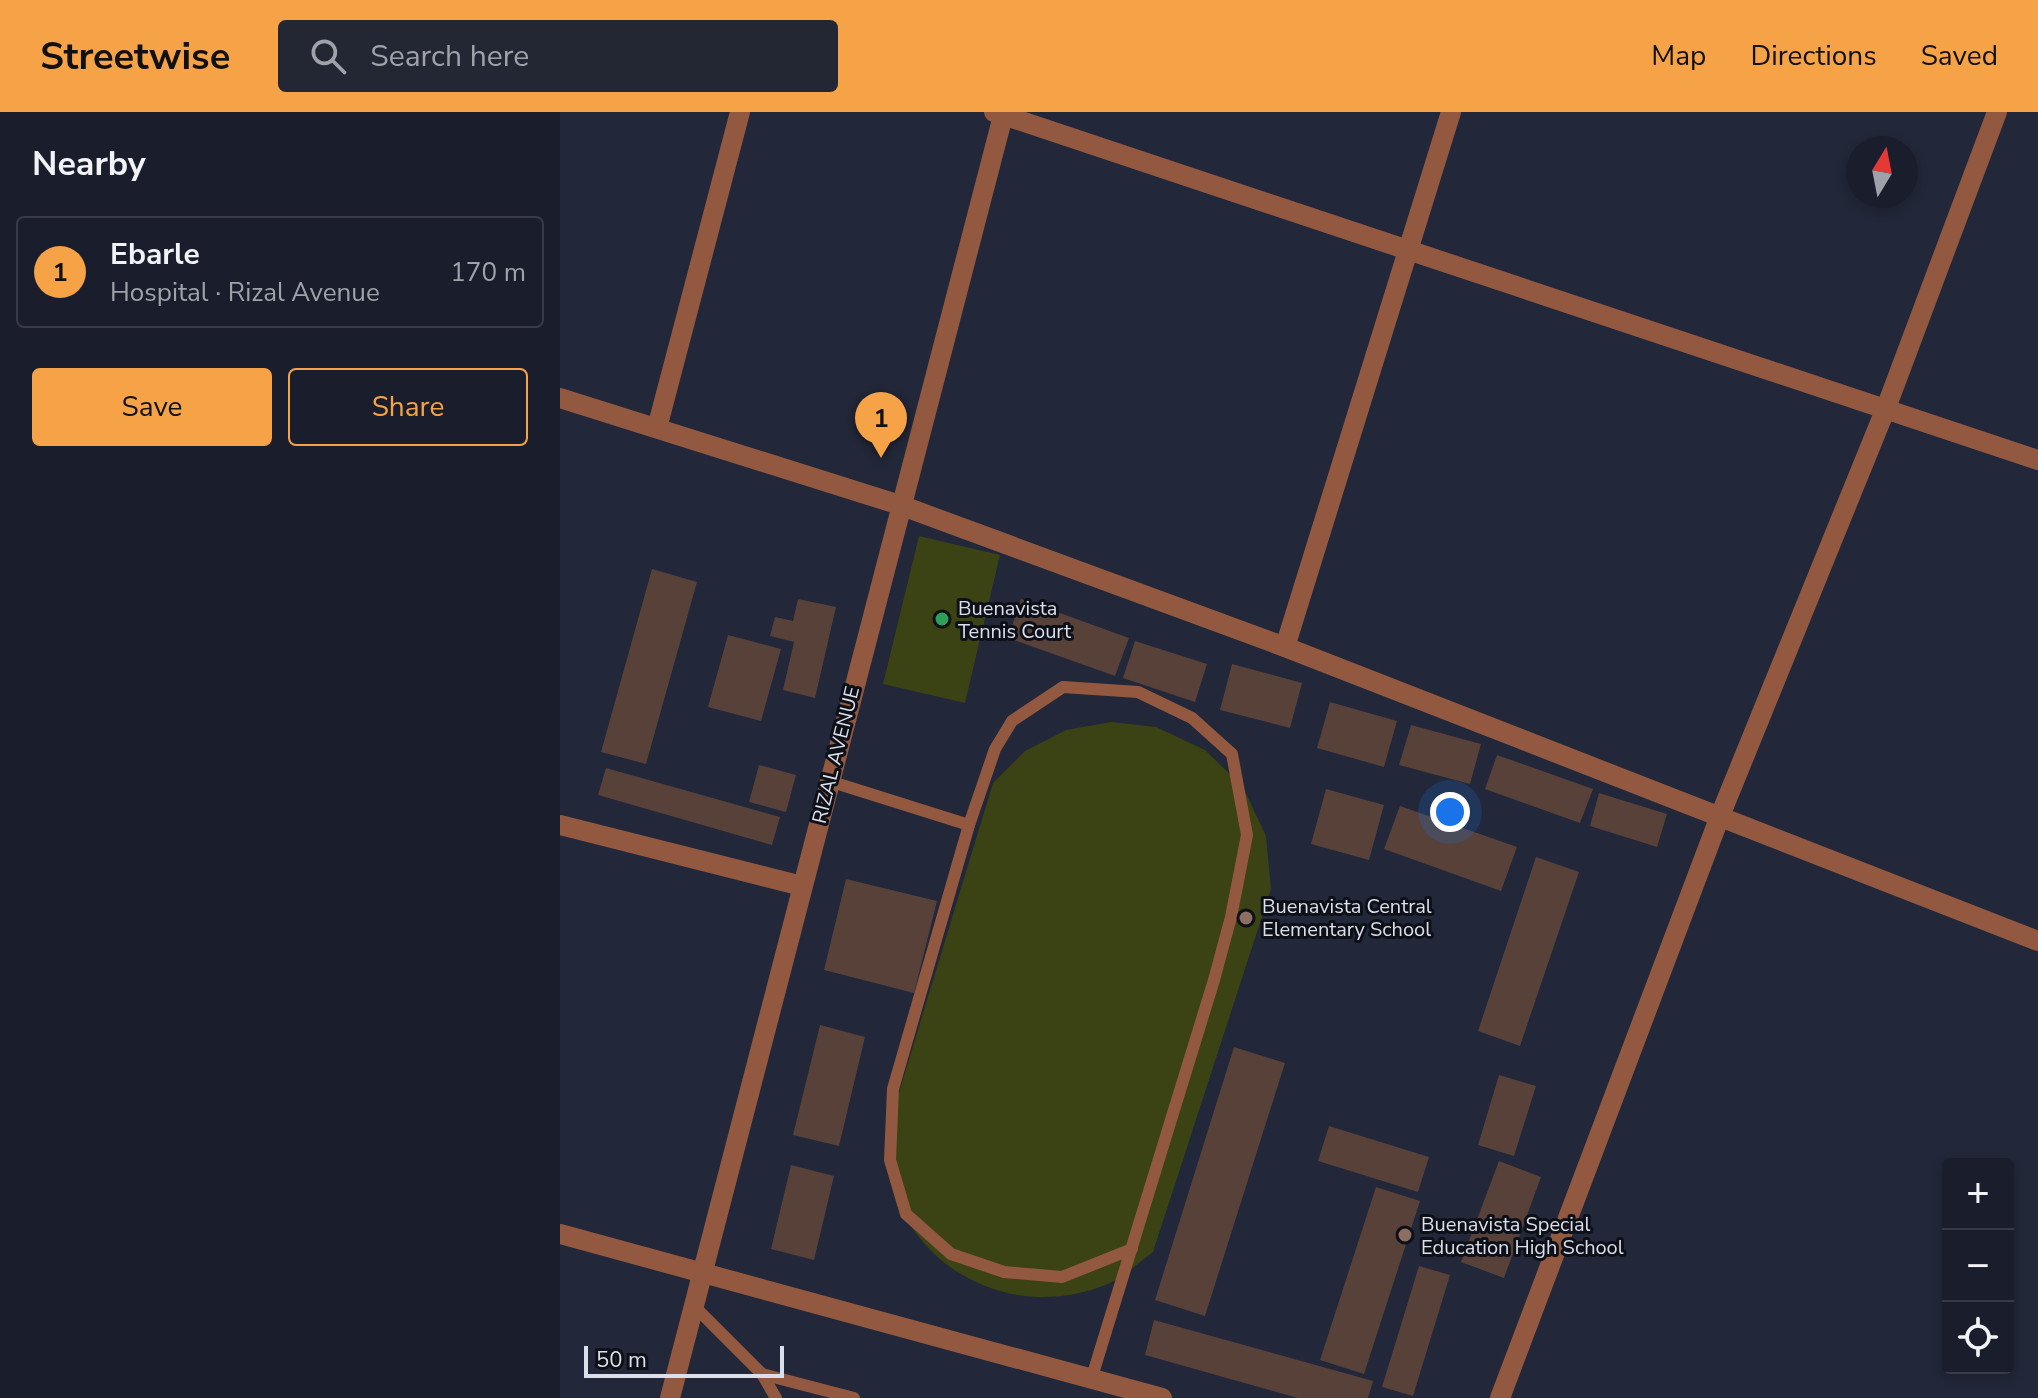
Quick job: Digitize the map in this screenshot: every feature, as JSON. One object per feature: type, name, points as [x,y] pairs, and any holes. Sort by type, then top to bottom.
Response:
[{"type":"street","points":[[657,428],[740,112]]},
{"type":"street","points":[[1285,647],[1451,112]]},
{"type":"street","points":[[1500,1398],[1720,816],[1886,408],[1997,112]]},
{"type":"street","points":[[1001,113],[1407,252],[2038,460]]},
{"type":"street","name":"RIZAL AVENUE","points":[[670,1398],[1001,113]]},
{"type":"street","points":[[560,398],[900,505],[1285,647],[2038,941]]},
{"type":"street","points":[[560,825],[802,886]]},
{"type":"street","points":[[560,1234],[1099,1388],[1162,1398]]},
{"type":"lane","points":[[1099,1388],[1132,1249],[1214,980],[1234,903],[1247,835],[1232,754],[1192,718],[1138,692],[1063,687],[1012,721],[995,749],[969,825],[893,1089],[890,1160],[906,1214],[951,1254],[1004,1272],[1062,1277],[1132,1249]]},
{"type":"lane","points":[[829,781],[969,825]]},
{"type":"lane","points":[[694,1306],[762,1374],[776,1398]]},
{"type":"lane","points":[[762,1374],[854,1398]]},
{"type":"green space","name":"Buenavista Tennis Court","points":[[919,536],[1000,555],[965,703],[883,684]]},
{"type":"green space","points":[[1111,722],[1156,727],[1205,750],[1243,787],[1266,836],[1271,889],[1153,1252],[1114,1281],[1075,1294],[1042,1297],[1010,1294],[980,1284],[952,1268],[928,1247],[908,1221],[893,1190],[886,1135],[993,783],[1025,751],[1066,730]]},
{"type":"building","points":[[652,569],[697,582],[646,764],[601,752]]},
{"type":"building","points":[[798,599],[836,607],[815,698],[783,690],[794,642],[770,636],[775,617],[793,621]]},
{"type":"building","points":[[1021,599],[1129,638],[1115,676],[1008,638]]},
{"type":"building","points":[[728,635],[781,649],[761,721],[708,707]]},
{"type":"building","points":[[1135,641],[1207,664],[1195,702],[1123,678]]},
{"type":"building","points":[[1232,664],[1302,683],[1290,728],[1220,710]]},
{"type":"building","points":[[1330,702],[1397,721],[1384,767],[1317,748]]},
{"type":"building","points":[[1411,725],[1481,744],[1470,784],[1399,765]]},
{"type":"building","points":[[1497,755],[1593,789],[1580,823],[1485,789]]},
{"type":"building","points":[[759,765],[796,775],[786,812],[749,802]]},
{"type":"building","points":[[606,768],[780,817],[772,845],[598,795]]},
{"type":"building","points":[[1326,789],[1384,805],[1369,860],[1311,844]]},
{"type":"building","points":[[1599,793],[1667,814],[1657,847],[1590,826]]},
{"type":"building","points":[[1400,806],[1517,847],[1501,891],[1384,849]]},
{"type":"building","points":[[1536,857],[1579,872],[1520,1046],[1478,1031]]},
{"type":"building","points":[[846,879],[937,901],[914,993],[824,970]]},
{"type":"building","points":[[820,1025],[865,1037],[839,1146],[793,1135]]},
{"type":"building","points":[[1234,1047],[1285,1063],[1205,1316],[1155,1300]]},
{"type":"building","points":[[1499,1075],[1536,1086],[1514,1156],[1478,1145]]},
{"type":"building","points":[[1329,1126],[1429,1157],[1418,1192],[1318,1161]]},
{"type":"building","points":[[1499,1161],[1541,1177],[1504,1278],[1461,1262]]},
{"type":"building","points":[[791,1165],[834,1176],[814,1260],[771,1249]]},
{"type":"building","points":[[1376,1187],[1420,1201],[1364,1374],[1320,1360]]},
{"type":"building","points":[[1419,1266],[1450,1275],[1413,1396],[1382,1387]]},
{"type":"building","points":[[1154,1320],[1373,1381],[1368,1398],[1298,1398],[1145,1355]]},
{"type":"place","name":"Ebarle","points":[[881,458]]},
{"type":"place","name":"Buenavista Tennis Court","points":[[942,619]]},
{"type":"place","name":"Buenavista Central Elementary School","points":[[1246,918]]},
{"type":"place","name":"Buenavista Special Education High School","points":[[1405,1235]]}]
